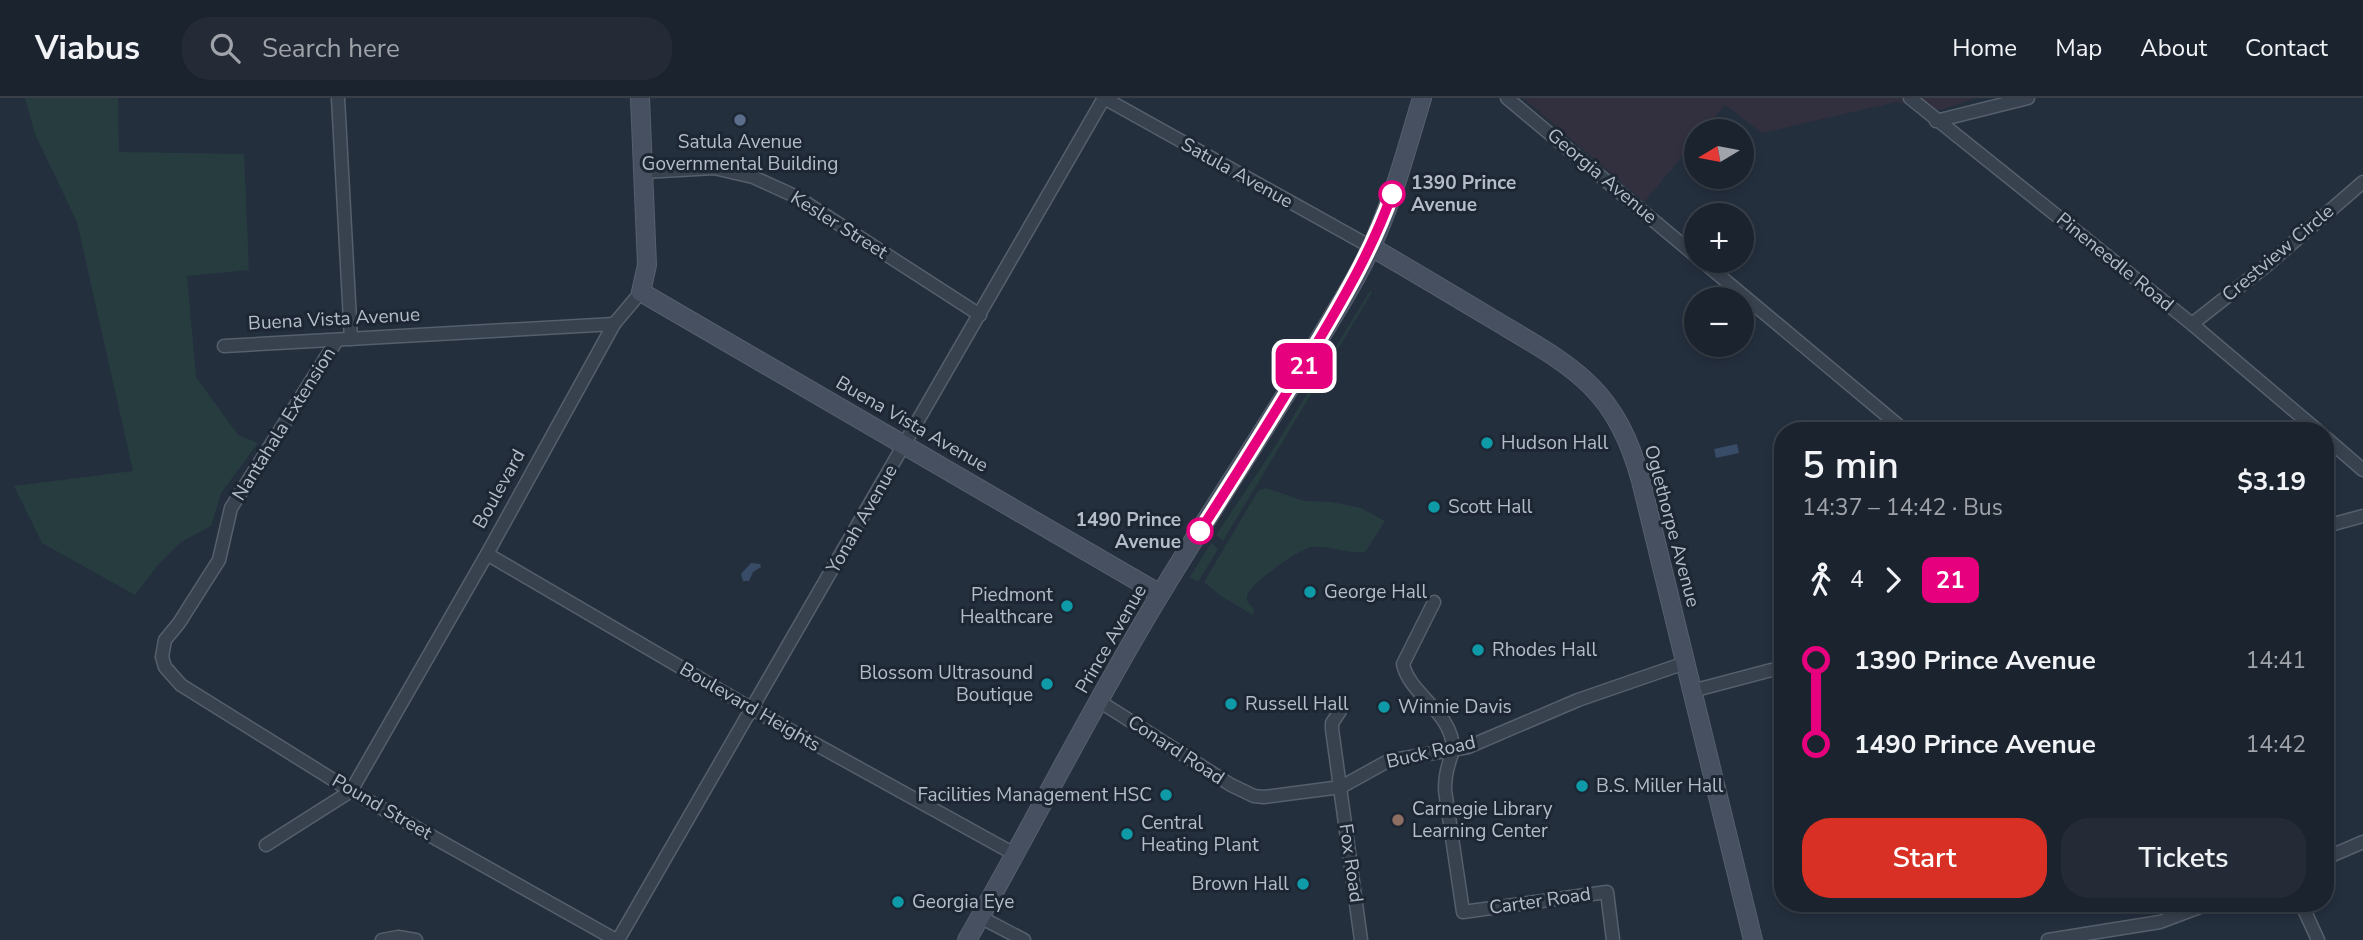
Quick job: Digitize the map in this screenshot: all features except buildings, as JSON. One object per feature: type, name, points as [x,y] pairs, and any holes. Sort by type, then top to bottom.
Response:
[{"type":"main road","points":[[640,98],[647,265],[641,292]]},
{"type":"main road","name":"Prince Avenue","points":[[967,940],[1160,594],[1285,398],[1371,247],[1399,174],[1422,98]]},
{"type":"main road","name":"Oglethorpe Avenue","points":[[1371,247],[1565,362],[1583,377],[1611,409],[1626,436],[1635,458],[1753,940]]},
{"type":"main road","name":"Buena Vista Avenue","points":[[641,292],[1160,594]]},
{"type":"street","name":"Nantahala Extension","points":[[338,98],[351,340]]},
{"type":"street","name":"Satula Avenue","points":[[1104,98],[1371,247]]},
{"type":"street","name":"Yonah Avenue","points":[[617,940],[1104,98]]},
{"type":"street","name":"Georgia Avenue","points":[[1507,98],[1684,246]]},
{"type":"street","name":"Pineneedle Road","points":[[1910,98],[2192,324],[2307,422]]},
{"type":"street","points":[[1936,121],[2028,98]]},
{"type":"street","name":"Kesler Street","points":[[644,172],[714,168],[753,177],[797,197],[980,315]]},
{"type":"street","name":"Crestview Circle","points":[[2192,324],[2267,265],[2363,182]]},
{"type":"street","points":[[1716,273],[1894,422]]},
{"type":"street","name":"Boulevard","points":[[266,845],[351,790],[487,554],[614,324],[641,292]]},
{"type":"street","name":"Buena Vista Avenue","points":[[224,346],[614,324]]},
{"type":"street","name":"Nantahala Extension","points":[[162,657],[165,640],[219,561],[231,508],[337,340]]},
{"type":"street","points":[[2334,445],[2363,470]]},
{"type":"street","points":[[2334,524],[2363,516]]},
{"type":"street","name":"Boulevard Heights","points":[[487,554],[752,709],[1016,855]]},
{"type":"street","points":[[1434,601],[1402,664],[1407,676],[1439,714],[1452,739],[1454,750]]},
{"type":"street","name":"Pound Street","points":[[162,657],[165,667],[181,685],[351,790],[617,940]]},
{"type":"street","name":"Buck Road","points":[[1254,796],[1274,797],[1341,787],[1388,761],[1468,747],[1612,688],[1685,663]]},
{"type":"street","points":[[1692,691],[1774,669]]},
{"type":"street","name":"Conard Road","points":[[1099,701],[1231,785],[1254,796]]},
{"type":"street","name":"Fox Road","points":[[1340,711],[1332,723],[1332,729],[1361,940]]},
{"type":"street","name":"Carter Road","points":[[1454,750],[1445,790],[1463,912],[1606,892],[1613,940]]},
{"type":"street","points":[[2334,855],[2363,842]]},
{"type":"street","points":[[2048,940],[2160,922],[2187,912]]},
{"type":"street","points":[[2305,912],[2318,940]]},
{"type":"street","points":[[980,917],[1024,940]]},
{"type":"street","points":[[382,940],[398,937],[416,940]]},
{"type":"shaded area","points":[[1523,98],[1977,98],[1940,110],[1896,102],[1762,133],[1754,127],[1754,119],[1744,119],[1725,105],[1713,119],[1684,119],[1684,154],[1644,202]]},
{"type":"green space","points":[[25,98],[118,98],[119,152],[244,154],[249,270],[187,276],[196,377],[238,435],[258,443],[221,493],[211,526],[181,542],[157,566],[135,595],[42,543],[14,486],[133,471],[77,222],[35,134]]},
{"type":"green space","points":[[1370,291],[1372,292],[1223,541],[1216,535],[1272,451]]},
{"type":"green space","points":[[1266,488],[1304,501],[1331,502],[1361,508],[1385,521],[1365,552],[1311,547],[1275,568],[1256,584],[1247,596],[1254,609],[1253,615],[1221,596],[1204,582],[1258,491]]},
{"type":"green space","points":[[1211,543],[1218,549],[1198,582],[1190,577]]},
{"type":"water","points":[[1737,444],[1739,453],[1716,458],[1714,449]]},
{"type":"water","points":[[751,563],[760,564],[761,567],[753,572],[749,581],[743,581],[741,574]]},
{"type":"bus line","name":"21","points":[[1200,531],[1285,398],[1355,278],[1377,234],[1392,194]]},
{"type":"place","name":"Satula Avenue Governmental Building","points":[[740,120]]},
{"type":"place","name":"1390 Prince Avenue","points":[[1392,194]]},
{"type":"place","name":"Hudson Hall","points":[[1487,443]]},
{"type":"place","name":"Scott Hall","points":[[1434,507]]},
{"type":"place","name":"1490 Prince Avenue","points":[[1200,531]]},
{"type":"place","name":"George Hall","points":[[1310,592]]},
{"type":"place","name":"Piedmont Healthcare","points":[[1067,606]]},
{"type":"place","name":"Rhodes Hall","points":[[1478,650]]},
{"type":"place","name":"Blossom Ultrasound Boutique","points":[[1047,684]]},
{"type":"place","name":"Russell Hall","points":[[1231,704]]},
{"type":"place","name":"Winnie Davis","points":[[1384,707]]},
{"type":"place","name":"B.S. Miller Hall","points":[[1582,786]]},
{"type":"place","name":"Facilities Management HSC","points":[[1166,795]]},
{"type":"place","name":"Carnegie Library Learning Center","points":[[1398,820]]},
{"type":"place","name":"Central Heating Plant","points":[[1127,834]]},
{"type":"place","name":"Brown Hall","points":[[1303,884]]},
{"type":"place","name":"Georgia Eye","points":[[898,902]]}]
